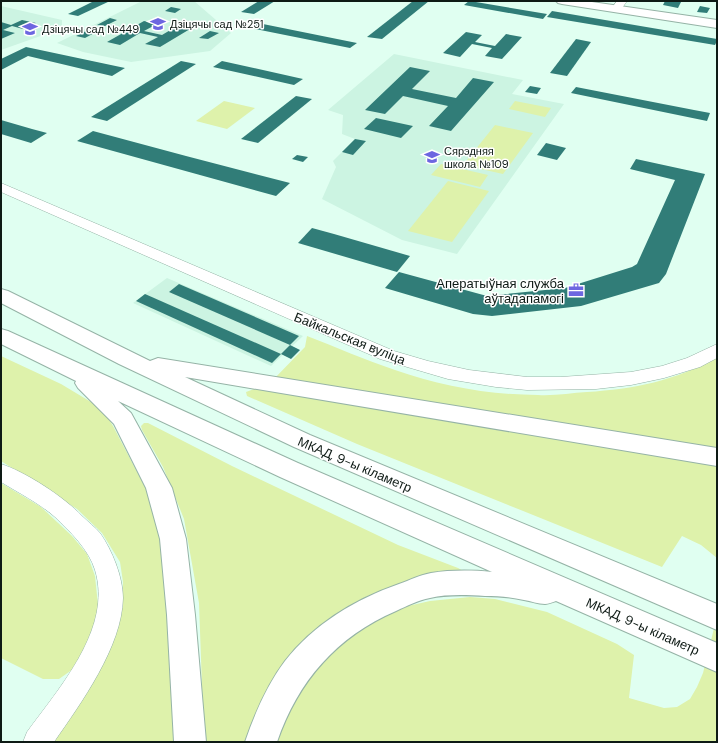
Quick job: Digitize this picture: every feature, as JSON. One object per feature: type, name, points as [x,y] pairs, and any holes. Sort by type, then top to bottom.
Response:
[{"type":"main road","points":[[562,1],[619,5],[640,12],[717,24]]},
{"type":"main road","points":[[619,5],[639,16],[717,30]]},
{"type":"main road","name":"МКАД, 9-ы кіламетр","points":[[1,295],[127,359],[302,442],[717,617]]},
{"type":"main road","name":"МКАД, 9-ы кіламетр","points":[[1,336],[288,470],[717,658]]},
{"type":"main road","points":[[127,359],[226,377],[717,456]]},
{"type":"main road","points":[[76,372],[123,419],[159,488],[173,539],[181,614],[190,742]]},
{"type":"main road","points":[[260,742],[266,723],[286,684],[310,654],[343,624],[379,604],[429,586],[491,583],[537,590],[593,603]]},
{"type":"street","name":"Байкальская вуліца","points":[[1,187],[387,355],[426,367],[469,377],[518,383],[561,384],[608,381],[650,375],[683,367],[717,350]]},
{"type":"street","points":[[1,472],[62,510],[90,538],[105,563],[110,587],[110,613],[103,638],[87,667],[37,742]]},
{"type":"shaded area","name":"Дзіцячы сад №251","points":[[142,1],[194,1],[231,33],[210,51],[131,62],[83,52],[57,43]]},
{"type":"shaded area","name":"Дзіцячы сад №449","points":[[1,6],[62,20],[62,27],[1,50]]},
{"type":"shaded area","name":"Сярэдняя школа №109","points":[[394,54],[523,80],[512,94],[564,104],[457,254],[402,240],[322,199],[336,167],[333,161],[355,139],[342,134],[343,115],[328,110]]},
{"type":"shaded area","points":[[167,278],[303,336],[271,366],[133,303]]},
{"type":"green space","points":[[224,101],[255,108],[227,129],[196,121]]},
{"type":"green space","points":[[515,101],[551,108],[545,117],[509,109]]},
{"type":"green space","points":[[495,125],[533,133],[503,174],[463,165]]},
{"type":"green space","points":[[441,164],[488,175],[480,187],[431,175]]},
{"type":"green space","points":[[448,181],[489,191],[452,242],[408,231]]},
{"type":"green space","points":[[307,336],[362,358],[430,381],[484,391],[520,395],[556,395],[604,391],[638,386],[670,378],[717,357],[717,451],[272,381],[305,347]]},
{"type":"green space","points":[[1,356],[61,384],[96,405],[106,415],[113,426],[147,491],[162,542],[176,742],[53,742],[114,637],[122,606],[123,582],[120,562],[102,533],[77,509],[1,461]]},
{"type":"green space","points":[[254,389],[717,462],[717,558],[701,545],[682,536],[662,567],[357,444],[247,396],[246,392]]},
{"type":"green space","points":[[144,423],[148,423],[232,466],[398,545],[465,572],[377,593],[246,742],[204,742],[199,603],[184,519],[163,467],[142,430],[141,426]]},
{"type":"green space","points":[[1,483],[41,507],[72,536],[87,554],[95,576],[100,624],[76,667],[59,679],[43,679],[1,658]]},
{"type":"green space","points":[[470,597],[495,599],[547,612],[617,644],[634,655],[629,698],[664,708],[677,707],[690,699],[697,687],[703,673],[717,616],[717,742],[271,742],[284,708],[344,635],[399,608],[430,601]]},
{"type":"building","points":[[94,1],[110,1],[78,16],[68,14]]},
{"type":"building","points":[[259,1],[275,1],[254,14],[241,12]]},
{"type":"building","points":[[413,1],[429,1],[382,39],[367,37]]},
{"type":"building","points":[[469,1],[547,14],[543,19],[464,5]]},
{"type":"building","points":[[665,1],[681,2],[678,8],[663,5]]},
{"type":"building","points":[[700,6],[710,8],[707,13],[697,12]]},
{"type":"building","points":[[171,7],[181,9],[175,13],[165,11]]},
{"type":"building","points":[[552,11],[717,39],[717,41],[715,45],[547,17]]},
{"type":"building","points":[[110,18],[117,20],[105,26],[97,25]]},
{"type":"building","points":[[22,20],[36,23],[23,29],[12,26],[3,30],[15,33],[1,39],[1,22],[11,25]]},
{"type":"building","points":[[144,21],[157,24],[144,31],[162,35],[182,23],[195,26],[160,47],[145,44],[158,37],[140,33],[120,45],[107,42]]},
{"type":"building","points":[[258,23],[357,43],[350,48],[250,28]]},
{"type":"building","points":[[88,30],[96,32],[85,38],[76,36]]},
{"type":"building","points":[[210,31],[219,33],[208,39],[199,38]]},
{"type":"building","points":[[466,32],[482,35],[475,42],[495,46],[506,34],[522,37],[502,59],[485,56],[492,48],[472,44],[460,57],[443,53]]},
{"type":"building","points":[[576,39],[591,42],[567,76],[550,73]]},
{"type":"building","points":[[26,47],[125,68],[112,76],[28,56],[1,70],[1,59]]},
{"type":"building","points":[[181,61],[196,64],[107,121],[91,117]]},
{"type":"building","points":[[222,61],[303,79],[294,85],[213,67]]},
{"type":"building","points":[[410,67],[430,71],[412,89],[456,98],[473,78],[494,82],[451,131],[429,126],[448,106],[403,96],[385,114],[365,110]]},
{"type":"building","points":[[530,86],[541,88],[537,94],[525,92]]},
{"type":"building","points":[[576,87],[710,113],[707,121],[571,93]]},
{"type":"building","points":[[296,96],[312,99],[258,143],[241,139]]},
{"type":"building","points":[[376,118],[413,126],[401,138],[364,129]]},
{"type":"building","points":[[1,120],[47,133],[31,143],[1,134]]},
{"type":"building","points":[[93,131],[290,183],[276,196],[77,141]]},
{"type":"building","points":[[355,139],[366,141],[353,155],[342,152]]},
{"type":"building","points":[[546,143],[566,148],[557,160],[537,155]]},
{"type":"building","points":[[297,155],[308,157],[303,162],[292,159]]},
{"type":"building","points":[[636,159],[705,174],[666,274],[659,283],[581,306],[492,316],[473,314],[385,288],[399,272],[487,296],[565,288],[632,267],[637,264],[675,180],[630,169]]},
{"type":"building","points":[[312,228],[410,256],[397,272],[298,243]]},
{"type":"building","points":[[179,284],[299,336],[290,345],[169,292]]},
{"type":"building","points":[[145,294],[281,354],[272,363],[136,301]]},
{"type":"building","points":[[290,345],[300,350],[291,359],[281,354]]},
{"type":"place","name":"Дзіцячы сад №251","points":[[158,24]]},
{"type":"place","name":"Дзіцячы сад №449","points":[[30,29]]},
{"type":"place","name":"Сярэдняя школа №109","points":[[432,157]]},
{"type":"place","name":"Аператыўная служба аўтадапамогі","points":[[576,290]]}]
